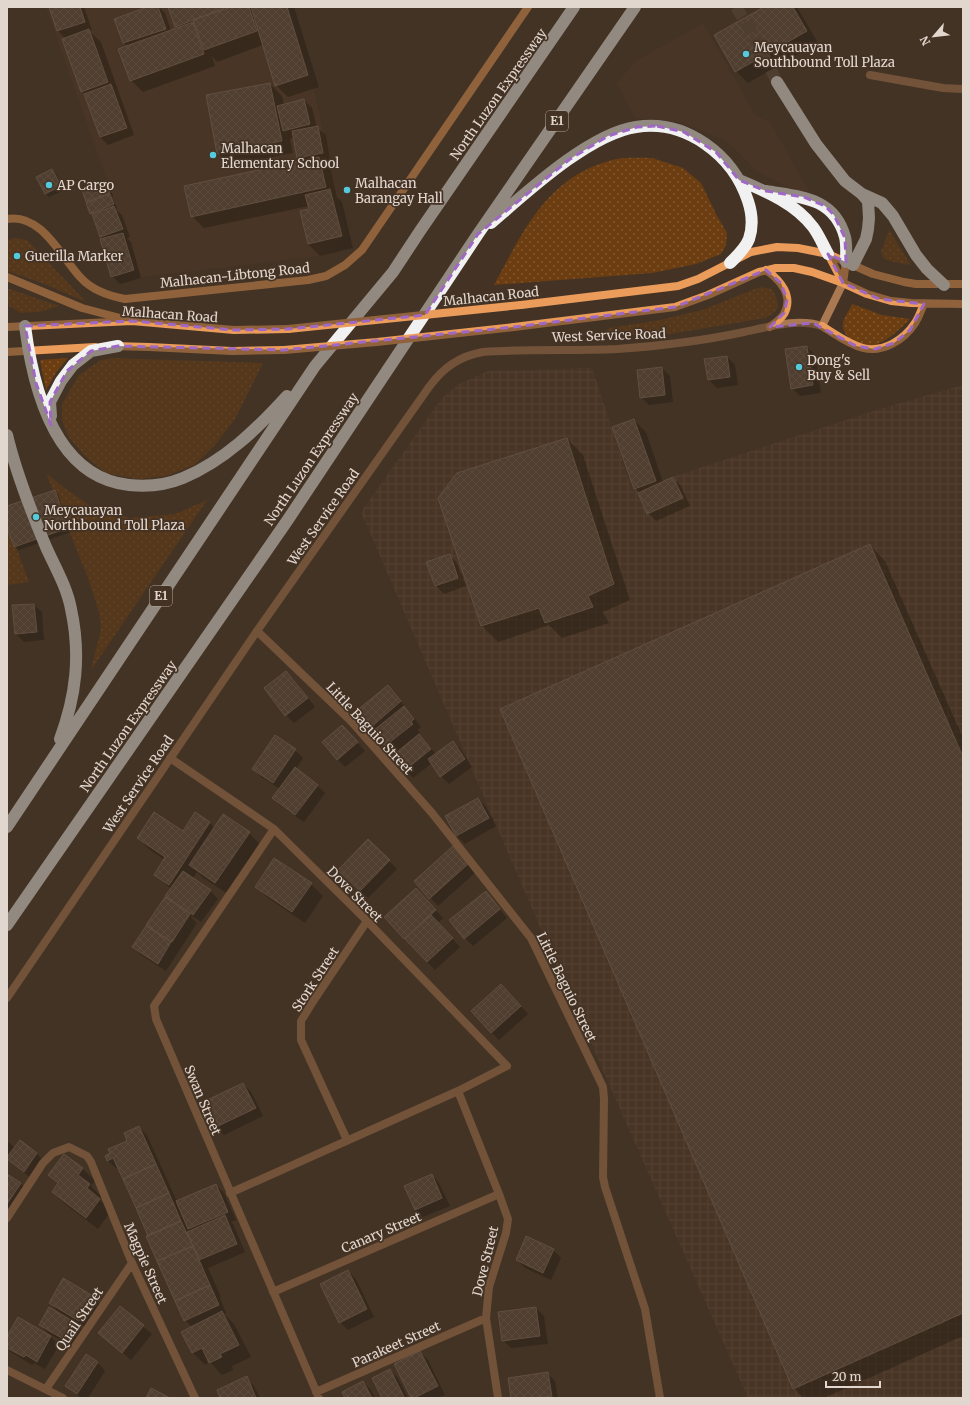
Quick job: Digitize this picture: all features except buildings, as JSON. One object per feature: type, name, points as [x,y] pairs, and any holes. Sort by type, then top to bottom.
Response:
[{"type":"highway","name":"North Luzon Expressway","points":[[7,827],[315,366],[393,272],[574,7]]},
{"type":"highway","name":"North Luzon Expressway","points":[[7,925],[287,521],[478,234],[635,7]]},
{"type":"highway","points":[[777,82],[816,144],[845,182],[862,194],[882,203],[893,216],[916,255],[944,284]]},
{"type":"highway","points":[[478,234],[570,159],[599,140],[631,128],[646,126],[665,127],[693,137],[716,152],[731,168],[739,180],[749,206],[751,215],[751,230],[749,239],[744,248],[730,263]]},
{"type":"highway","points":[[739,180],[766,191],[787,203],[803,215],[814,228],[828,254]]},
{"type":"highway","points":[[766,191],[804,198],[819,203],[830,210],[839,223],[845,238],[849,264]]},
{"type":"highway","points":[[849,264],[866,238],[868,229],[868,201],[862,194]]},
{"type":"highway","points":[[25,326],[28,350],[36,383],[51,425],[69,453],[85,468],[103,478],[135,486],[148,486],[182,479],[207,466],[247,437],[315,366]]},
{"type":"highway","points":[[51,425],[50,402],[67,371],[78,360],[91,351],[118,346]]},
{"type":"highway","points":[[7,435],[35,521],[68,596],[76,636],[77,650],[75,683],[70,713],[53,758]]},
{"type":"main road","name":"Malhacan-Libtong Road","points":[[7,219],[17,219],[30,222],[38,226],[82,279],[108,296],[125,299],[308,280],[326,276],[345,265],[362,250],[528,7]]},
{"type":"main road","name":"Malhacan Road","points":[[7,327],[132,321],[234,330],[288,329],[521,305],[678,286],[698,279],[752,252],[777,247],[798,248],[828,254],[881,277],[904,282],[963,284]]},
{"type":"main road","points":[[828,254],[843,283]]},
{"type":"main road","points":[[843,283],[849,264]]},
{"type":"main road","points":[[7,352],[118,346],[232,352],[284,350],[377,342],[674,307],[696,300],[766,270],[784,268],[803,270],[843,283],[885,300],[924,304],[963,304]]},
{"type":"main road","points":[[766,270],[781,283],[787,300],[784,313],[770,327]]},
{"type":"main road","points":[[7,277],[82,308],[132,321]]},
{"type":"main road","points":[[822,326],[856,346],[868,349],[879,349],[894,343],[910,330],[918,319],[924,304]]},
{"type":"street","points":[[870,75],[943,88],[963,89]]},
{"type":"street","points":[[822,326],[843,283]]},
{"type":"street","name":"West Service Road","points":[[7,998],[257,631],[429,387],[443,370],[467,356],[483,352],[616,349],[715,338],[770,327],[805,322],[822,326]]},
{"type":"street","name":"Little Baguio Street","points":[[257,631],[351,721],[432,813],[531,938],[603,1087],[603,1177],[645,1309],[660,1398]]},
{"type":"street","name":"Dove Street","points":[[170,758],[274,829],[507,1066],[458,1091],[500,1194],[508,1219],[506,1232],[489,1287],[486,1318],[498,1398]]},
{"type":"street","name":"Swan Street","points":[[274,829],[154,1006],[156,1019],[317,1395]]},
{"type":"street","name":"Stork Street","points":[[347,1140],[301,1040],[301,1022],[366,921]]},
{"type":"street","points":[[230,1193],[458,1091]]},
{"type":"street","name":"Magpie Street","points":[[7,1218],[43,1163],[53,1153],[69,1147],[87,1156],[91,1162],[132,1264],[195,1398]]},
{"type":"street","name":"Canary Street","points":[[273,1292],[500,1194]]},
{"type":"street","name":"Quail Street","points":[[46,1389],[132,1264]]},
{"type":"street","name":"Parakeet Street","points":[[317,1395],[486,1318]]},
{"type":"street","points":[[7,1370],[63,1398]]},
{"type":"highlighted area","points":[[657,126],[684,132],[716,152],[739,180],[766,191],[804,197],[825,206],[834,215],[845,238],[846,262],[828,254],[843,283],[879,299],[924,304],[910,330],[894,343],[875,349],[856,346],[813,323],[770,327],[784,313],[787,300],[781,283],[766,270],[675,307],[514,327],[284,350],[118,346],[91,351],[67,371],[50,402],[51,425],[36,383],[25,326],[132,321],[234,330],[288,329],[425,315],[478,234],[570,159],[608,136],[637,127]]},
{"type":"shaded area","name":"Malhacan Elementary School","points":[[46,7],[288,7],[311,77],[346,233],[327,255],[141,277]]},
{"type":"shaded area","points":[[703,23],[756,116],[770,122],[810,193],[793,190],[756,171],[728,142],[705,132],[676,121],[635,118],[617,84],[634,62]]},
{"type":"shaded area","points":[[627,158],[652,158],[683,168],[701,183],[727,233],[726,245],[721,254],[696,264],[652,273],[494,285],[527,226],[554,193],[570,179],[589,168],[612,160]]},
{"type":"shaded area","points":[[889,230],[911,265],[884,259],[881,252]]},
{"type":"shaded area","points":[[16,238],[27,240],[86,302],[42,283],[7,271],[7,240]]},
{"type":"shaded area","points":[[760,287],[772,289],[778,303],[777,309],[765,318],[670,334],[599,336],[610,328],[660,320],[702,310]]},
{"type":"shaded area","points":[[7,288],[59,306],[39,312],[21,313],[9,306],[7,303]]},
{"type":"shaded area","points":[[852,304],[882,315],[910,319],[885,340],[875,345],[865,345],[849,338],[843,329],[844,319]]},
{"type":"shaded area","points":[[68,358],[57,371],[46,390],[40,360]]},
{"type":"shaded area","points":[[113,358],[263,363],[235,419],[215,445],[194,465],[166,476],[137,479],[106,473],[84,455],[68,436],[62,420],[62,404],[79,375],[101,360]]},
{"type":"shaded area","points":[[592,368],[632,490],[880,409],[963,385],[963,1398],[748,1398],[562,978],[361,512],[442,398],[459,384],[488,371]]},
{"type":"shaded area","points":[[46,473],[89,505],[130,518],[175,514],[207,500],[91,670],[101,629],[99,612],[88,578]]},
{"type":"shaded area","points":[[7,523],[29,582],[7,585]]},
{"type":"tunnel","points":[[736,7],[755,38],[777,82]]},
{"type":"place","name":"Meycauayan Southbound Toll Plaza","points":[[746,54]]},
{"type":"place","name":"Malhacan Elementary School","points":[[213,155]]},
{"type":"place","name":"AP Cargo","points":[[49,185]]},
{"type":"place","name":"Malhacan Barangay Hall","points":[[347,190]]},
{"type":"place","name":"Guerilla Marker","points":[[17,256]]},
{"type":"place","name":"Dong's Buy & Sell","points":[[799,367]]},
{"type":"place","name":"Meycauayan Northbound Toll Plaza","points":[[36,517]]}]
